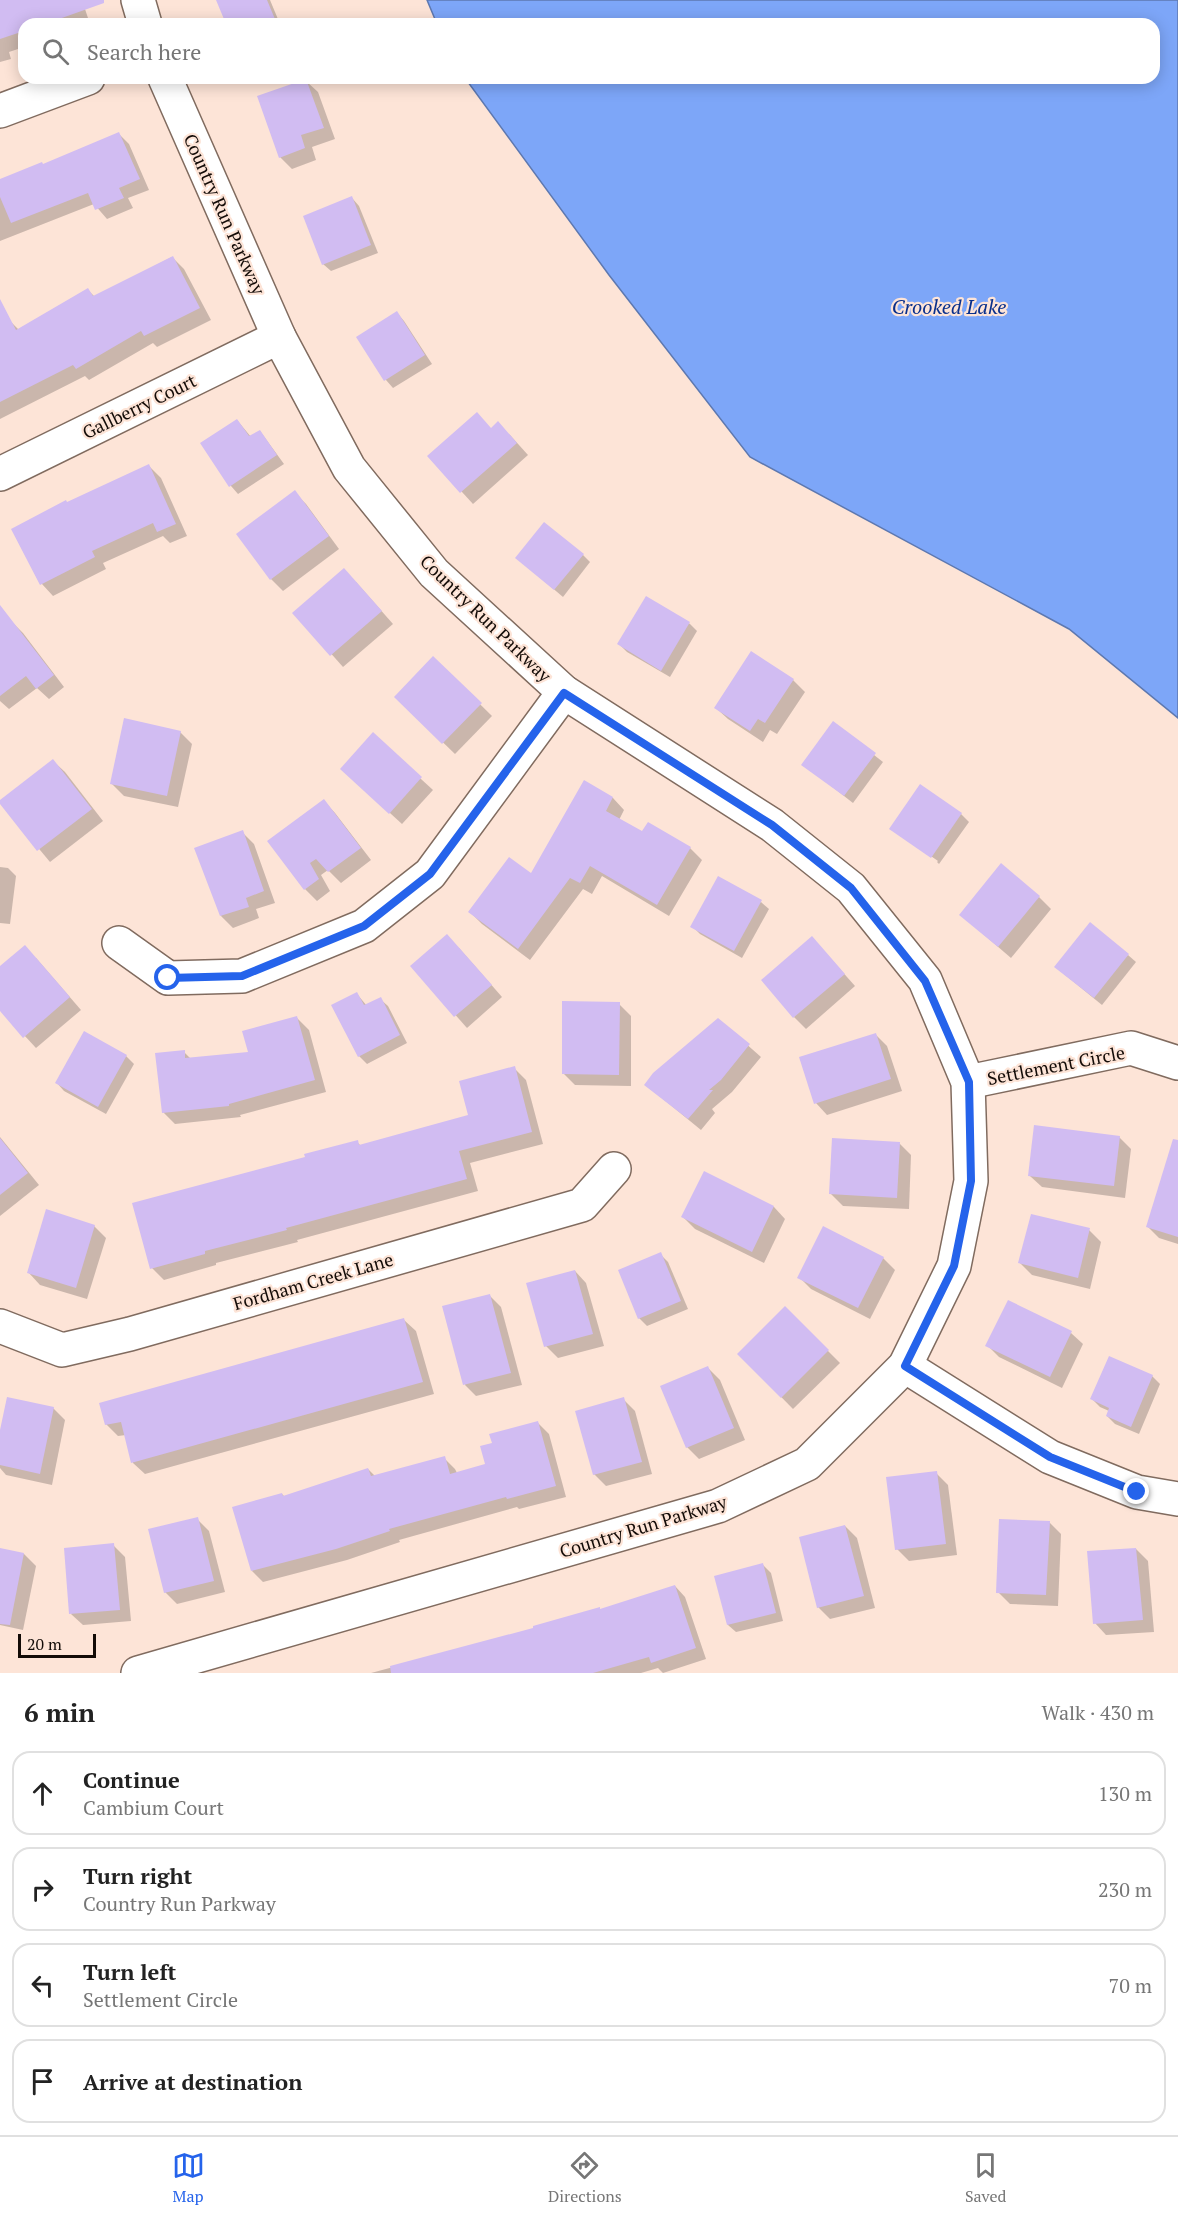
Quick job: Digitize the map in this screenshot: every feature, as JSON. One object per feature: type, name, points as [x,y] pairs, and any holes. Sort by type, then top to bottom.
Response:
[{"type":"street","points":[[138,0],[144,18]]},
{"type":"street","points":[[0,111],[72,84]]},
{"type":"street","name":"Country Run Parkway","points":[[138,1673],[718,1506],[807,1464],[905,1366],[954,1266],[971,1181],[969,1082],[925,981],[851,888],[772,825],[564,693],[434,573],[349,468],[279,337],[168,84]]},
{"type":"street","name":"Gallberry Court","points":[[0,474],[279,337]]},
{"type":"street","points":[[119,943],[168,978],[242,976],[364,926],[430,874],[564,693]]},
{"type":"street","name":"Settlement Circle","points":[[969,1082],[1131,1048],[1178,1063]]},
{"type":"street","name":"Fordham Creek Lane","points":[[0,1326],[62,1350],[130,1334],[582,1205],[614,1169]]},
{"type":"street","points":[[905,1366],[1050,1457],[1137,1492],[1178,1499]]},
{"type":"water","name":"Crooked Lake","points":[[427,0],[1178,0],[1178,718],[1069,629],[750,457],[609,275],[469,84],[1160,84],[1160,18],[434,18]]},
{"type":"building","points":[[0,0],[104,0],[104,3],[62,18],[18,18],[18,33],[0,39]]},
{"type":"building","points":[[216,0],[267,0],[274,18],[224,18]]},
{"type":"building","points":[[292,84],[308,84],[324,128],[301,135],[305,148],[279,158],[257,96]]},
{"type":"building","points":[[119,132],[140,179],[119,188],[124,198],[95,210],[88,193],[11,223],[0,197],[0,179],[42,162],[43,164]]},
{"type":"building","points":[[352,196],[371,245],[322,265],[303,216]]},
{"type":"building","points":[[173,256],[200,308],[144,336],[141,331],[76,369],[73,365],[0,402],[0,299],[16,330],[88,288],[93,296]]},
{"type":"building","points":[[397,311],[425,355],[384,381],[356,337]]},
{"type":"building","points":[[477,412],[491,428],[498,421],[517,443],[460,493],[427,456]]},
{"type":"building","points":[[237,419],[249,436],[260,430],[277,455],[229,487],[200,443]]},
{"type":"building","points":[[149,464],[176,524],[157,532],[153,523],[92,551],[95,557],[40,585],[11,529],[66,500],[67,502]]},
{"type":"building","points":[[295,490],[329,536],[270,580],[236,534]]},
{"type":"building","points":[[544,522],[584,554],[554,590],[515,558]]},
{"type":"building","points":[[344,568],[382,611],[330,656],[292,613]]},
{"type":"building","points":[[646,596],[690,622],[661,671],[617,644]]},
{"type":"building","points":[[0,605],[54,675],[36,689],[26,676],[0,696]]},
{"type":"building","points":[[751,651],[794,679],[765,723],[758,719],[750,731],[714,708]]},
{"type":"building","points":[[433,656],[482,703],[442,744],[394,697]]},
{"type":"building","points":[[124,718],[181,731],[167,796],[110,784]]},
{"type":"building","points":[[833,721],[876,753],[844,796],[801,765]]},
{"type":"building","points":[[373,732],[422,777],[389,814],[340,769]]},
{"type":"building","points":[[53,759],[92,809],[37,851],[0,804],[0,800]]},
{"type":"building","points":[[584,780],[613,797],[606,811],[642,831],[648,822],[691,847],[657,905],[590,866],[580,883],[570,878],[518,949],[468,912],[509,857],[531,873]]},
{"type":"building","points":[[920,784],[962,813],[931,858],[889,829]]},
{"type":"building","points":[[324,799],[361,848],[328,872],[316,859],[310,863],[319,879],[304,890],[267,841]]},
{"type":"building","points":[[243,830],[264,891],[246,898],[249,907],[220,916],[194,848]]},
{"type":"building","points":[[1001,863],[1040,896],[998,947],[959,915]]},
{"type":"building","points":[[718,876],[762,900],[734,951],[690,927]]},
{"type":"building","points":[[1090,922],[1129,954],[1094,998],[1054,967]]},
{"type":"building","points":[[447,934],[492,985],[454,1017],[410,966]]},
{"type":"building","points":[[812,936],[845,974],[793,1018],[761,980]]},
{"type":"building","points":[[25,945],[70,997],[23,1038],[0,1011],[0,966]]},
{"type":"building","points":[[357,992],[364,1005],[381,997],[400,1035],[358,1057],[331,1005]]},
{"type":"building","points":[[562,1001],[620,1002],[619,1075],[562,1074]]},
{"type":"building","points":[[297,1016],[315,1080],[229,1104],[229,1106],[162,1113],[155,1053],[185,1050],[185,1058],[248,1052],[242,1031]]},
{"type":"building","points":[[718,1018],[750,1044],[721,1080],[709,1090],[713,1090],[688,1119],[644,1085],[653,1073]]},
{"type":"building","points":[[84,1031],[127,1055],[98,1107],[55,1083]]},
{"type":"building","points":[[876,1033],[891,1079],[814,1104],[799,1057]]},
{"type":"building","points":[[515,1066],[532,1132],[459,1151],[467,1179],[286,1228],[287,1230],[205,1251],[205,1254],[150,1269],[132,1203],[305,1157],[304,1154],[358,1140],[359,1145],[468,1115],[459,1081]]},
{"type":"building","points":[[1034,1125],[1120,1136],[1114,1186],[1028,1176]]},
{"type":"building","points":[[0,1138],[28,1173],[0,1195]]},
{"type":"building","points":[[832,1138],[900,1142],[897,1198],[829,1194]]},
{"type":"building","points":[[1173,1139],[1178,1140],[1178,1237],[1146,1227]]},
{"type":"building","points":[[704,1171],[774,1206],[752,1252],[681,1217]]},
{"type":"building","points":[[46,1209],[95,1225],[76,1288],[27,1273]]},
{"type":"building","points":[[1031,1214],[1090,1228],[1078,1278],[1018,1263]]},
{"type":"building","points":[[823,1226],[884,1257],[858,1308],[797,1278]]},
{"type":"building","points":[[661,1252],[681,1301],[638,1319],[618,1270]]},
{"type":"building","points":[[575,1270],[593,1334],[544,1347],[526,1283]]},
{"type":"building","points":[[490,1294],[511,1373],[463,1385],[442,1306]]},
{"type":"building","points":[[1008,1300],[1072,1331],[1050,1377],[985,1346]]},
{"type":"building","points":[[785,1306],[829,1350],[781,1398],[737,1354]]},
{"type":"building","points":[[404,1318],[423,1382],[131,1463],[121,1422],[105,1425],[99,1403]]},
{"type":"building","points":[[1109,1356],[1153,1375],[1131,1427],[1106,1416],[1109,1408],[1090,1399]]},
{"type":"building","points":[[708,1366],[734,1428],[686,1448],[660,1386]]},
{"type":"building","points":[[7,1397],[54,1407],[40,1474],[0,1465],[0,1430]]},
{"type":"building","points":[[624,1397],[642,1462],[593,1475],[575,1411]]},
{"type":"building","points":[[538,1421],[556,1486],[507,1499],[506,1497],[389,1529],[390,1531],[336,1549],[251,1571],[232,1507],[282,1493],[283,1496],[368,1468],[371,1476],[445,1456],[450,1474],[485,1464],[480,1446],[492,1443],[489,1434]]},
{"type":"building","points":[[937,1471],[946,1544],[895,1550],[886,1477]]},
{"type":"building","points":[[198,1517],[214,1581],[164,1593],[148,1529]]},
{"type":"building","points":[[999,1519],[1050,1521],[1046,1595],[996,1593]]},
{"type":"building","points":[[845,1525],[864,1596],[817,1608],[799,1537]]},
{"type":"building","points":[[114,1543],[120,1610],[69,1614],[64,1548]]},
{"type":"building","points":[[0,1548],[24,1553],[10,1625],[0,1624]]},
{"type":"building","points":[[1136,1548],[1143,1620],[1093,1624],[1087,1551]]},
{"type":"building","points":[[763,1563],[776,1613],[727,1625],[714,1576]]},
{"type":"building","points":[[675,1585],[696,1648],[651,1663],[649,1657],[593,1673],[391,1673],[390,1666],[533,1628],[533,1626],[600,1607],[600,1609]]},
{"type":"route","points":[[168,978],[242,976],[364,926],[430,874],[564,693],[772,825],[851,888],[925,981],[969,1082],[971,1181],[954,1266],[905,1366],[1050,1457],[1137,1492]]}]
